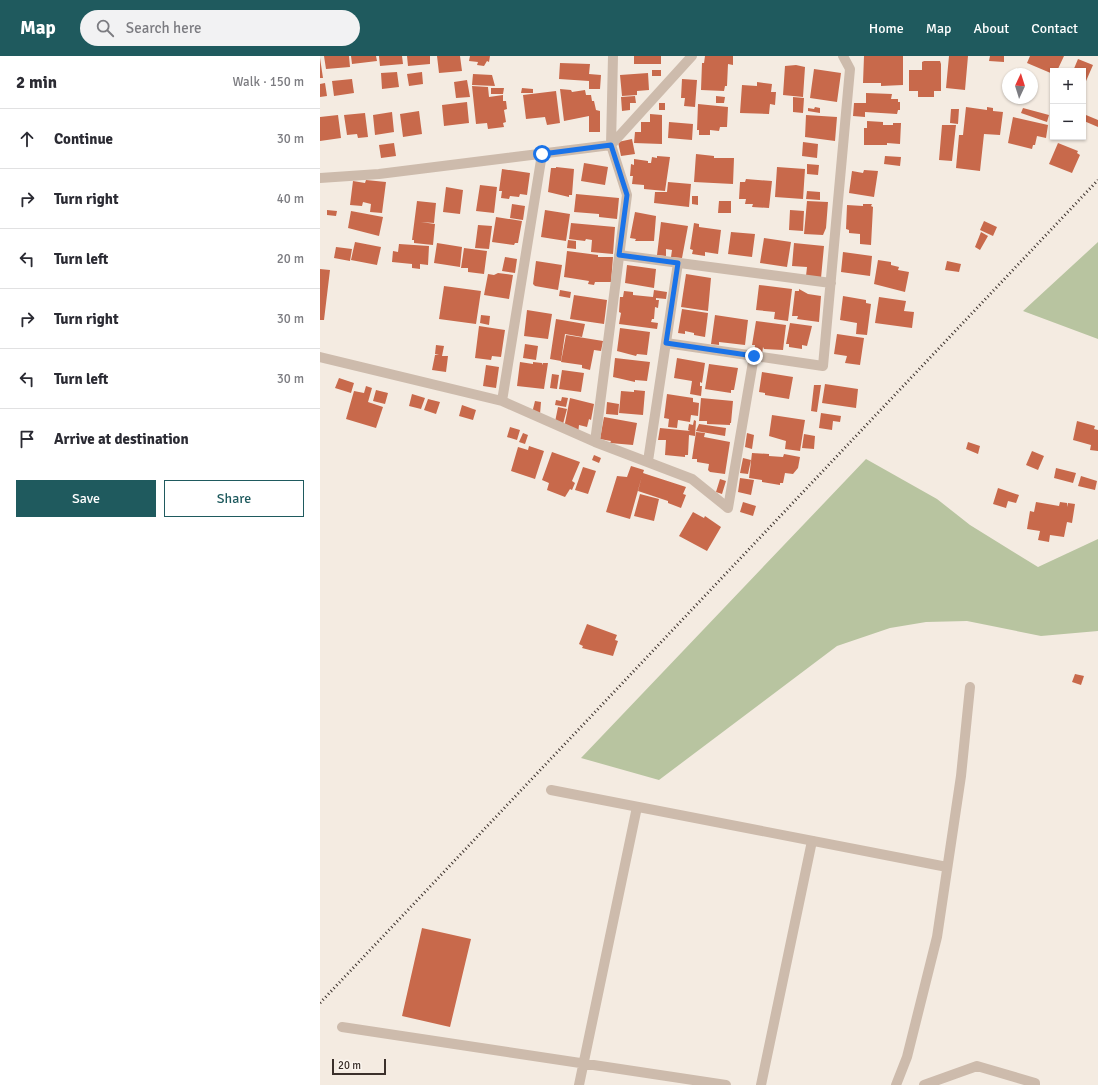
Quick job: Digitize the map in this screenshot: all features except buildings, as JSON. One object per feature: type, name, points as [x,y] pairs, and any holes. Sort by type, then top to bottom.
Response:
[{"type":"street","points":[[594,442],[627,195],[611,145],[613,56]]},
{"type":"street","points":[[320,178],[379,174],[611,145],[692,56]]},
{"type":"street","points":[[666,343],[823,366],[850,69],[843,56]]},
{"type":"street","points":[[502,401],[542,154]]},
{"type":"street","points":[[619,255],[831,283]]},
{"type":"street","points":[[648,461],[678,263]]},
{"type":"street","points":[[320,357],[502,401],[594,442],[648,461],[692,479],[728,508],[754,356]]},
{"type":"street","points":[[896,1085],[907,1057],[938,937],[961,776],[970,687]]},
{"type":"street","points":[[551,790],[947,867]]},
{"type":"street","points":[[578,1085],[637,807]]},
{"type":"street","points":[[761,1085],[812,841]]},
{"type":"street","points":[[342,1026],[726,1085]]},
{"type":"street","points":[[924,1085],[977,1066],[1035,1083],[1035,1085]]},
{"type":"green space","points":[[1098,242],[1098,339],[1023,311]]},
{"type":"green space","points":[[866,459],[937,499],[970,525],[1038,567],[1098,539],[1098,631],[1041,636],[967,621],[926,622],[890,628],[837,646],[659,780],[581,758]]},
{"type":"railway","points":[[320,1003],[1098,180]]},
{"type":"route","points":[[542,154],[611,145],[627,195],[619,255],[678,263],[666,343],[754,356]]}]
